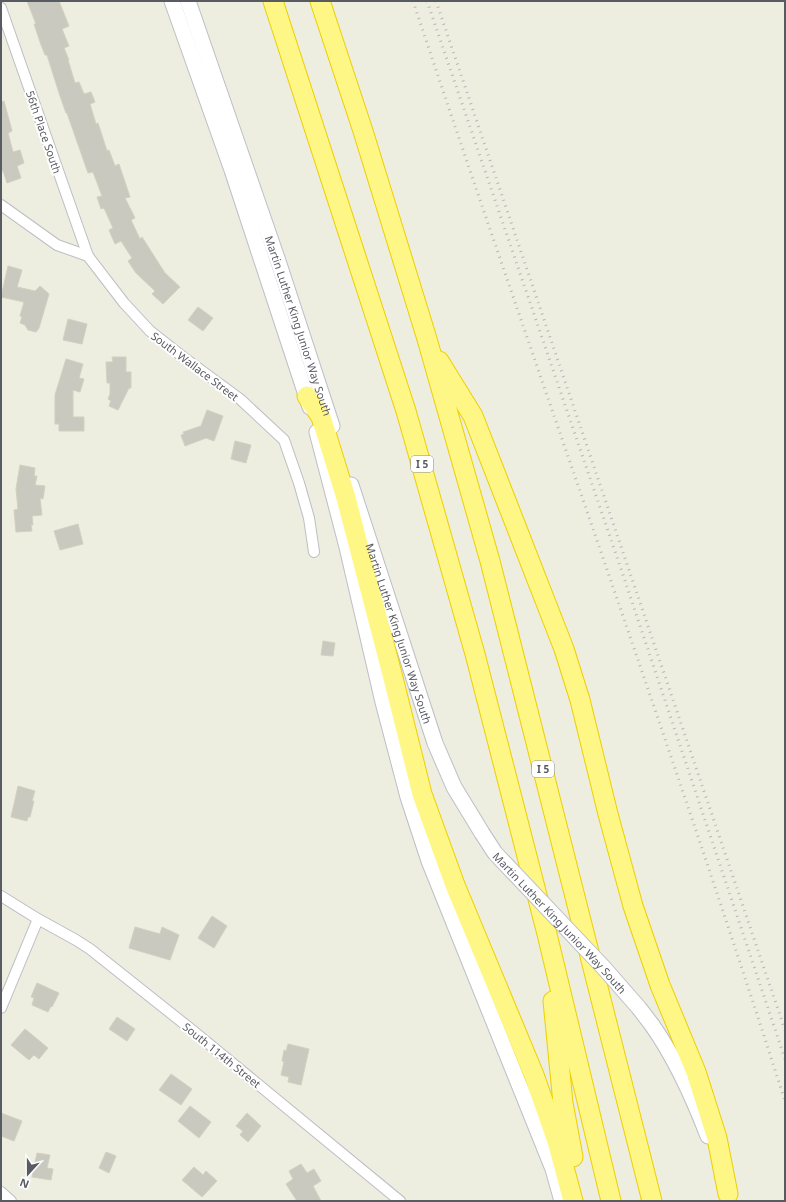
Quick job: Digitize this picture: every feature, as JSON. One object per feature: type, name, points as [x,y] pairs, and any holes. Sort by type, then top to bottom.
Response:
[{"type":"highway","name":"I 5","points":[[273,1],[406,411],[475,654],[547,934],[611,1201]]},
{"type":"highway","name":"I 5","points":[[320,1],[363,131],[427,340],[490,561],[652,1201]]},
{"type":"highway","points":[[427,340],[473,416],[564,649],[580,700],[608,814],[633,906],[660,985],[696,1072],[717,1138],[728,1197]]},
{"type":"highway","points":[[307,396],[321,417],[346,498],[422,794],[455,885],[534,1076],[557,1141],[573,1201]]},
{"type":"highway","points":[[547,934],[563,1103],[570,1142],[584,1201]]},
{"type":"main road","name":"Martin Luther King Junior Way South","points":[[172,1],[232,170],[307,396],[347,547],[383,702],[408,797],[429,861],[553,1169],[562,1201]]},
{"type":"main road","name":"Martin Luther King Junior Way South","points":[[188,1],[278,261],[435,743],[454,787],[496,853],[604,968],[652,1025],[676,1065],[693,1099],[707,1134],[728,1197]]},
{"type":"street","name":"56th Place South","points":[[1,8],[88,256]]},
{"type":"street","points":[[1,205],[57,245],[88,256]]},
{"type":"street","name":"South Wallace Street","points":[[88,256],[124,303],[150,332],[240,399],[284,440],[307,511],[314,552]]},
{"type":"street","name":"South 114th Street","points":[[1,896],[90,949],[192,1030],[400,1201]]},
{"type":"street","points":[[1,1008],[38,919]]},
{"type":"street","points":[[1,1192],[11,1201]]},
{"type":"building","points":[[27,1],[59,1],[69,26],[62,29],[69,46],[64,48],[75,83],[79,82],[84,94],[91,92],[95,102],[90,104],[96,124],[98,123],[107,151],[109,150],[115,166],[119,164],[130,197],[125,198],[135,218],[131,220],[140,239],[142,237],[165,273],[180,287],[163,304],[152,294],[155,291],[136,273],[128,261],[132,258],[121,241],[115,244],[109,230],[113,228],[104,208],[101,209],[97,197],[102,196],[93,172],[88,173],[47,55],[45,55],[40,42],[34,24],[36,24]]},
{"type":"building","points":[[4,101],[12,131],[8,133],[13,152],[20,150],[24,163],[17,166],[21,178],[7,183],[3,171],[1,171],[1,102]]},
{"type":"building","points":[[8,266],[22,270],[17,287],[35,291],[40,286],[49,294],[39,328],[36,332],[28,330],[25,325],[20,323],[22,317],[20,316],[24,302],[1,297]]},
{"type":"building","points":[[198,307],[213,318],[203,331],[188,320]]},
{"type":"building","points":[[68,319],[87,324],[82,344],[63,340]]},
{"type":"building","points":[[112,357],[126,357],[126,372],[131,372],[131,388],[129,388],[118,410],[109,406],[111,401],[108,399],[110,394],[110,383],[107,383],[106,362],[113,362]]},
{"type":"building","points":[[66,359],[83,364],[79,378],[84,379],[80,392],[73,390],[73,417],[84,417],[84,431],[59,431],[59,424],[55,424],[55,395]]},
{"type":"building","points":[[207,410],[223,416],[214,441],[206,438],[185,446],[181,435],[184,434],[183,432],[201,426]]},
{"type":"building","points":[[235,441],[251,445],[246,463],[231,459]]},
{"type":"building","points":[[20,465],[35,468],[34,476],[37,476],[35,485],[45,486],[43,499],[40,498],[42,515],[32,516],[32,531],[16,532],[14,510],[18,509],[16,489]]},
{"type":"building","points":[[78,524],[83,544],[60,550],[54,531]]},
{"type":"building","points":[[323,641],[335,643],[333,656],[321,655]]},
{"type":"building","points":[[18,786],[35,791],[30,817],[28,817],[27,821],[11,817]]},
{"type":"building","points":[[212,916],[227,926],[214,948],[198,938]]},
{"type":"building","points":[[135,927],[160,934],[162,927],[179,935],[170,960],[129,948]]},
{"type":"building","points":[[37,983],[59,993],[48,1012],[32,1005],[34,998],[31,997]]},
{"type":"building","points":[[117,1017],[135,1029],[127,1041],[109,1029]]},
{"type":"building","points":[[25,1029],[48,1048],[39,1059],[34,1055],[29,1060],[11,1045]]},
{"type":"building","points":[[288,1044],[309,1049],[301,1085],[288,1082],[289,1077],[281,1075],[284,1062],[282,1061],[284,1050],[286,1051]]},
{"type":"building","points":[[171,1074],[192,1089],[181,1105],[159,1090]]},
{"type":"building","points":[[190,1106],[211,1122],[199,1138],[178,1121]]},
{"type":"building","points":[[1,1113],[22,1121],[14,1141],[1,1136]]},
{"type":"building","points":[[247,1113],[261,1126],[248,1142],[240,1135],[243,1131],[236,1126]]},
{"type":"building","points":[[106,1152],[116,1156],[109,1173],[99,1168]]},
{"type":"building","points":[[37,1153],[50,1155],[47,1168],[53,1169],[51,1180],[32,1177]]},
{"type":"building","points":[[301,1164],[307,1173],[314,1169],[321,1181],[313,1186],[321,1201],[297,1201],[286,1184],[293,1179],[289,1171]]},
{"type":"building","points":[[194,1167],[203,1175],[206,1171],[217,1181],[202,1197],[182,1180]]},
{"type":"railway","points":[[413,1],[648,688],[785,1101]]},
{"type":"railway","points":[[427,1],[619,563],[785,1059]]},
{"type":"railway","points":[[436,1],[785,1030]]}]
